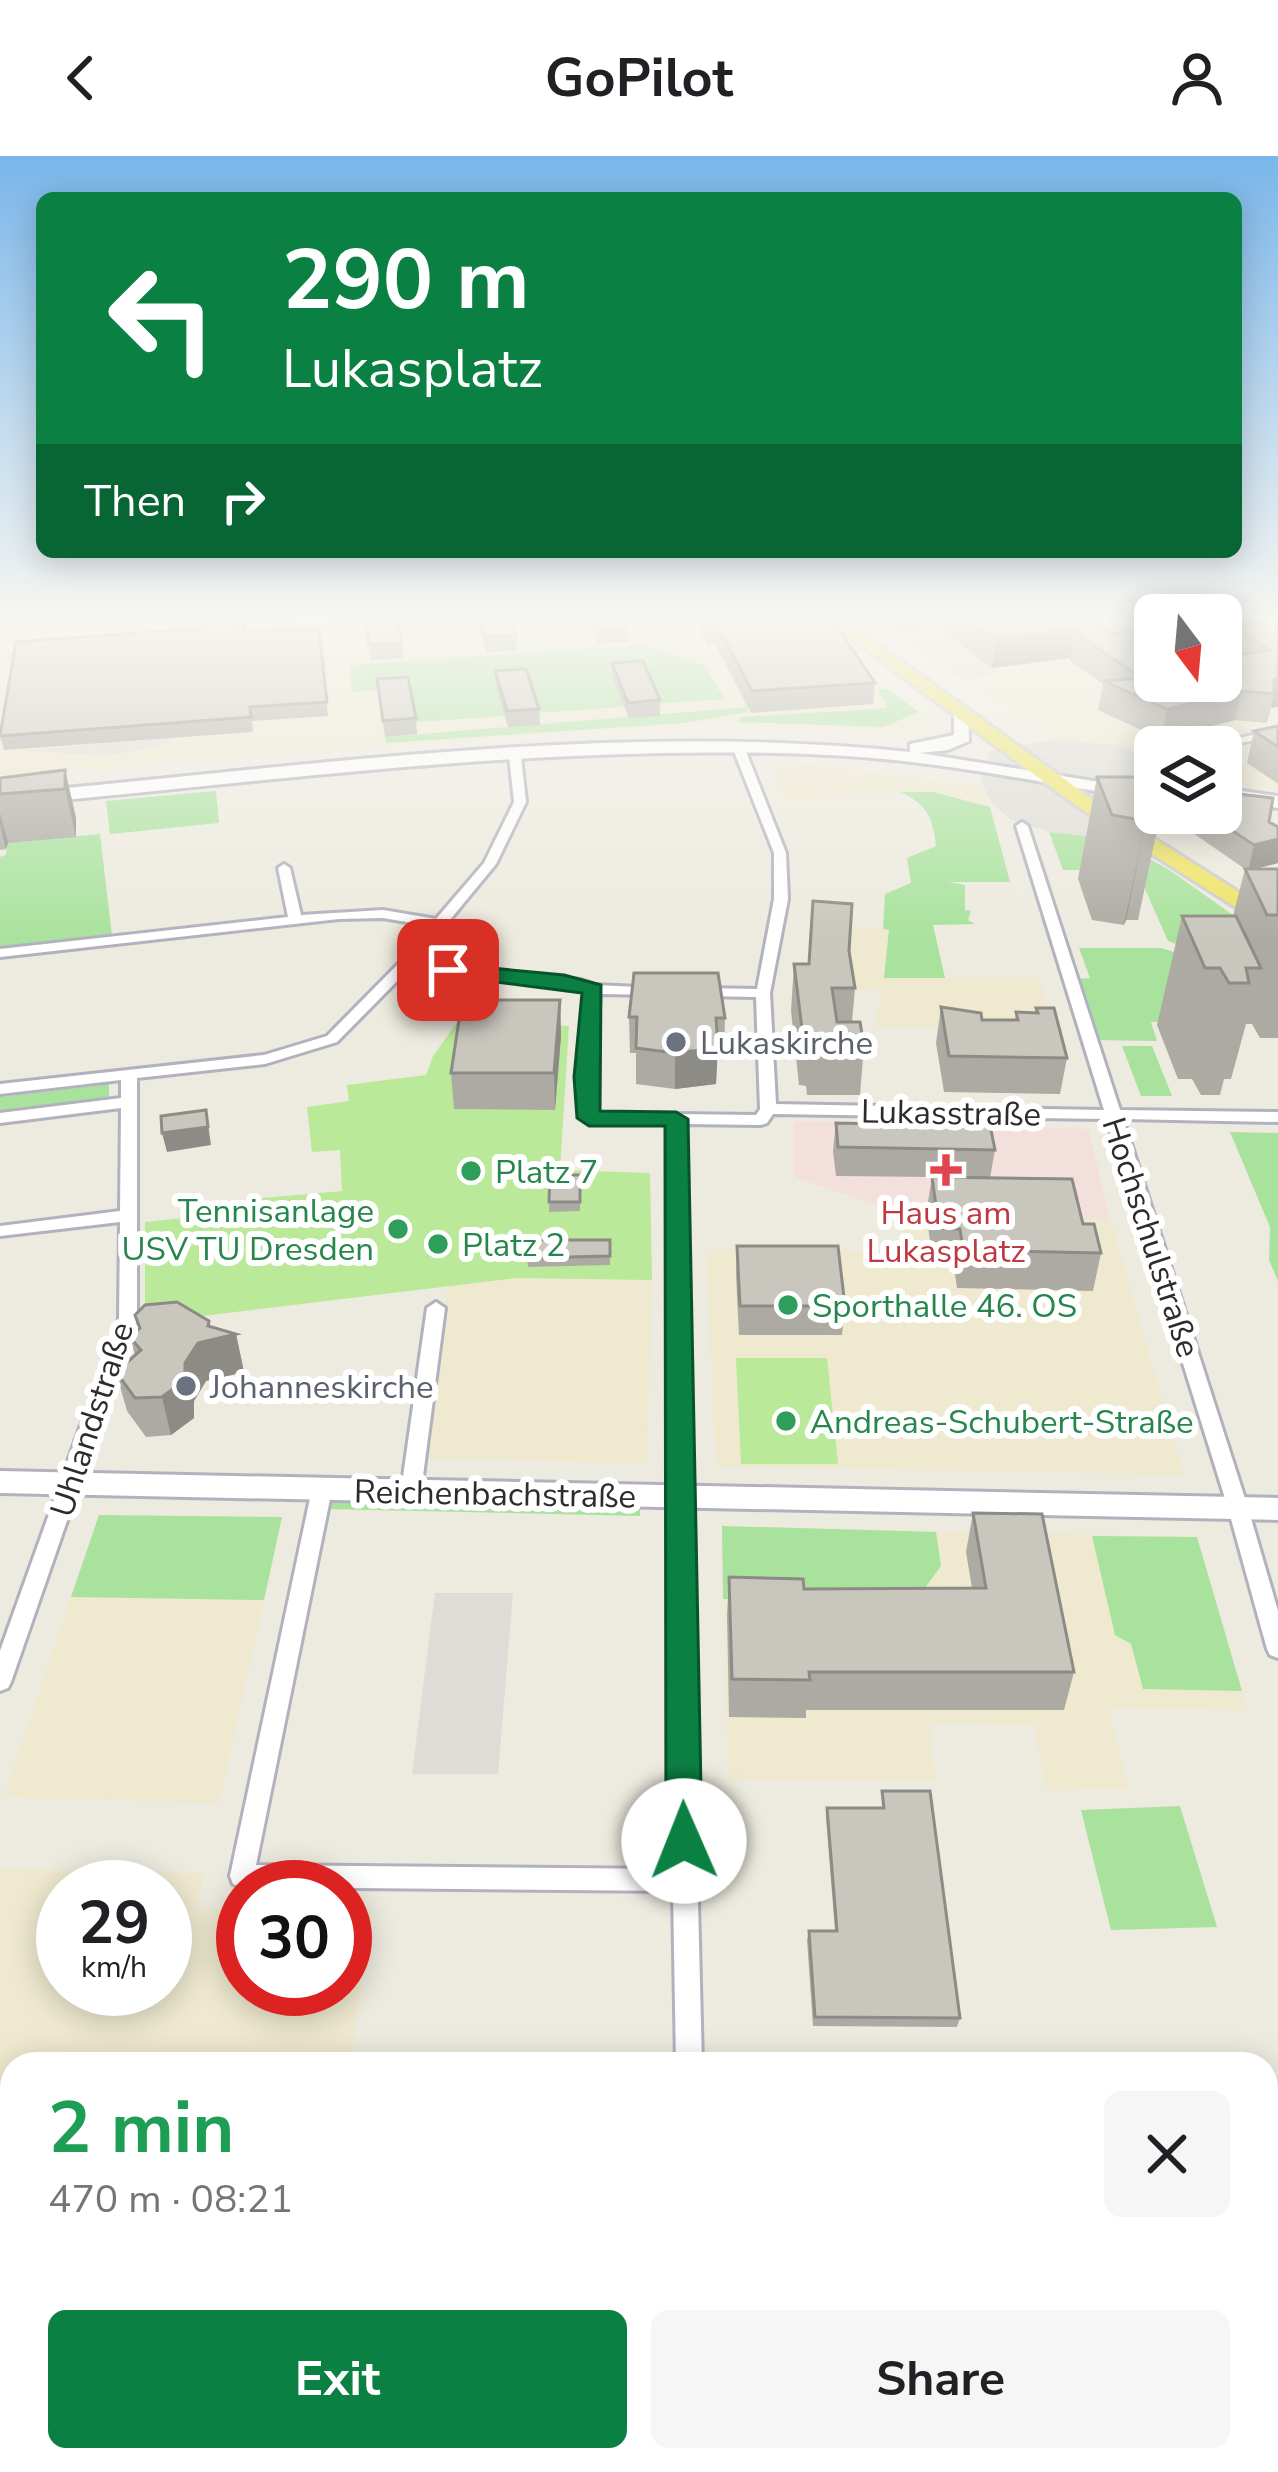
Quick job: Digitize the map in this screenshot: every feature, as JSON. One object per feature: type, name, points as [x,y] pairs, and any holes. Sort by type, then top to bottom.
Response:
[{"type":"main road","points":[[916,748],[942,746],[963,737],[961,723]]},
{"type":"main road","points":[[970,723],[1001,760]]},
{"type":"main road","points":[[991,723],[1278,928]]},
{"type":"main road","points":[[0,786],[586,740],[806,737],[1034,765],[1063,776]]},
{"type":"main road","points":[[0,800],[515,756],[740,749],[1001,760],[1134,786]]},
{"type":"main road","points":[[1088,795],[1134,791]]},
{"type":"main road","points":[[1088,795],[1134,812]]},
{"type":"main road","points":[[1242,796],[1278,802]]},
{"type":"main road","points":[[1242,809],[1278,814]]},
{"type":"main road","points":[[1172,834],[1278,915]]},
{"type":"main road","name":"Reichenbachstraße","points":[[0,1482],[1278,1509]]},
{"type":"street","points":[[1242,739],[1278,733]]},
{"type":"street","points":[[740,749],[781,854],[781,899],[763,993],[768,1108]]},
{"type":"street","points":[[0,1089],[265,1059],[312,1048],[346,1027],[490,864],[516,817],[521,784],[515,756]]},
{"type":"street","name":"Hochschulstraße","points":[[1022,826],[1238,1508],[1278,1649]]},
{"type":"street","points":[[284,868],[295,919]]},
{"type":"street","points":[[0,953],[295,919],[383,914],[441,924]]},
{"type":"street","points":[[406,964],[593,989],[665,991]]},
{"type":"street","points":[[593,989],[585,1077],[589,1118],[676,1119],[689,2052]]},
{"type":"street","points":[[685,991],[763,993]]},
{"type":"street","name":"Uhlandstraße","points":[[0,1682],[128,1319],[129,1074]]},
{"type":"street","points":[[0,1118],[128,1102]]},
{"type":"street","name":"Lukasstraße","points":[[676,1119],[761,1120],[768,1108],[1278,1117]]},
{"type":"street","points":[[0,1231],[130,1215]]},
{"type":"street","points":[[411,1491],[436,1308]]},
{"type":"street","points":[[322,1489],[242,1876],[685,1880]]},
{"type":"shaded area","points":[[0,723],[690,723],[0,775]]},
{"type":"shaded area","points":[[693,723],[933,723],[909,731]]},
{"type":"shaded area","points":[[1033,723],[1278,723],[1278,790],[1242,784],[1242,726],[1134,726],[1134,750],[1058,739]]},
{"type":"shaded area","points":[[179,735],[164,745],[108,756],[25,751]]},
{"type":"shaded area","points":[[1058,739],[1134,750],[1134,834],[1141,834],[1114,839],[1049,832],[1012,820],[993,805],[981,782],[990,750]]},
{"type":"shaded area","points":[[771,763],[813,764],[983,787],[990,807],[933,792],[785,800]]},
{"type":"shaded area","points":[[833,927],[889,929],[884,978],[1039,978],[1054,1028],[875,1028],[882,990],[827,988]]},
{"type":"shaded area","name":"Haus am Lukasplatz","points":[[794,1121],[1088,1129],[1110,1218],[901,1214],[794,1177]]},
{"type":"shaded area","points":[[901,1214],[1110,1218],[1184,1475],[716,1466],[706,1250],[906,1252]]},
{"type":"shaded area","points":[[517,1278],[652,1280],[647,1463],[423,1458],[448,1286]]},
{"type":"shaded area","points":[[722,1526],[1197,1537],[1248,1710],[1109,1708],[1128,1789],[1047,1790],[1033,1725],[929,1723],[935,1781],[728,1780]]},
{"type":"shaded area","points":[[435,1593],[513,1593],[498,1774],[412,1774]]},
{"type":"shaded area","points":[[71,1597],[264,1600],[219,1803],[4,1797]]},
{"type":"shaded area","points":[[0,1869],[36,1870],[36,2016],[192,2016],[192,1873],[204,1873],[197,1909],[216,1909],[216,2016],[357,2016],[352,2052],[0,2052]]},
{"type":"green space","points":[[553,723],[684,723],[386,743],[385,737]]},
{"type":"green space","points":[[769,723],[892,723],[883,727]]},
{"type":"green space","points":[[216,791],[219,823],[110,834],[106,801]]},
{"type":"green space","points":[[901,792],[933,792],[990,807],[1010,882],[948,882],[965,885],[965,910],[971,911],[968,920],[975,924],[933,925],[945,978],[884,978],[889,930],[883,929],[885,894],[911,883],[907,858],[936,846],[927,813]]},
{"type":"green space","points":[[1049,832],[1114,839],[1171,871],[1278,947],[1188,948],[1168,941],[1134,864],[1115,870],[1063,870]]},
{"type":"green space","points":[[100,834],[112,936],[0,949],[0,857],[6,855],[7,843]]},
{"type":"green space","points":[[1079,948],[1161,948],[1177,953],[1221,1022],[1151,1022],[1157,1041],[1095,1040],[1075,979],[1090,978]]},
{"type":"green space","name":"Tennisanlage USV TU Dresden","points":[[458,1021],[569,1026],[560,1170],[650,1173],[652,1280],[517,1278],[145,1323],[145,1222],[249,1211],[250,1199],[342,1191],[340,1150],[312,1152],[307,1107],[349,1101],[347,1085],[426,1075],[433,1056]]},
{"type":"green space","points":[[1122,1046],[1152,1046],[1172,1096],[1141,1096]]},
{"type":"green space","points":[[109,1084],[109,1100],[0,1113],[0,1097]]},
{"type":"green space","points":[[1230,1132],[1278,1133],[1278,1281],[1269,1260],[1270,1227]]},
{"type":"green space","name":"Andreas-Schubert-Straße","points":[[736,1358],[827,1358],[838,1464],[741,1464]]},
{"type":"green space","points":[[327,1502],[640,1509],[640,1516],[326,1509]]},
{"type":"green space","points":[[99,1515],[282,1517],[264,1600],[71,1597]]},
{"type":"green space","points":[[722,1526],[936,1532],[941,1566],[922,1592],[898,1601],[723,1599]]},
{"type":"green space","points":[[1092,1536],[1197,1537],[1242,1691],[1143,1689],[1131,1644],[1115,1635]]},
{"type":"green space","points":[[1180,1806],[1217,1927],[1111,1930],[1081,1810]]},
{"type":"building","points":[[2,723],[171,723],[0,736]]},
{"type":"building","points":[[1278,726],[1278,747],[1254,731]]},
{"type":"building","points":[[65,770],[65,789],[0,794],[0,778]]},
{"type":"building","points":[[1097,777],[1134,777],[1134,819],[1112,815]]},
{"type":"building","points":[[1242,794],[1273,798],[1269,822],[1278,827],[1278,839],[1254,845],[1238,834],[1242,834]]},
{"type":"building","points":[[1245,869],[1278,869],[1278,915],[1267,915]]},
{"type":"building","points":[[813,901],[852,904],[849,951],[855,988],[832,988],[837,1022],[860,1022],[864,1046],[811,1046],[810,1037],[803,1037],[794,964],[809,964]]},
{"type":"building","points":[[1182,916],[1236,916],[1261,968],[1246,968],[1249,983],[1229,983],[1220,968],[1205,968]]},
{"type":"building","points":[[634,973],[718,973],[725,1018],[716,1018],[718,1048],[675,1053],[636,1048],[637,1017],[629,1017]]},
{"type":"building","points":[[462,1000],[560,1000],[554,1073],[451,1073]]},
{"type":"building","points":[[941,1007],[981,1013],[982,1020],[1018,1020],[1016,1012],[1054,1008],[1067,1058],[949,1056]]},
{"type":"building","points":[[206,1110],[208,1127],[162,1133],[161,1116]]},
{"type":"building","points":[[880,1115],[899,1115],[901,1124],[990,1125],[995,1150],[838,1147],[836,1123],[881,1124]]},
{"type":"building","points":[[550,1175],[580,1175],[580,1202],[549,1202]]},
{"type":"building","points":[[932,1177],[1072,1179],[1083,1224],[1094,1224],[1101,1253],[963,1250],[960,1229],[939,1228]]},
{"type":"building","points":[[528,1240],[610,1240],[610,1256],[527,1258]]},
{"type":"building","points":[[737,1246],[838,1246],[845,1306],[740,1306]]},
{"type":"building","points":[[177,1302],[209,1321],[208,1326],[236,1334],[198,1343],[185,1363],[185,1380],[162,1397],[135,1398],[116,1372],[141,1350],[130,1337],[140,1328],[135,1315],[145,1305]]},
{"type":"building","points":[[973,1513],[1042,1514],[1074,1672],[809,1672],[810,1680],[732,1679],[729,1577],[803,1579],[804,1589],[986,1588]]},
{"type":"building","points":[[882,1791],[930,1791],[960,2018],[815,2017],[809,1931],[837,1931],[827,1808],[884,1808]]},
{"type":"place","name":"Lukaskirche","points":[[676,1042]]},
{"type":"place","name":"Haus am Lukasplatz","points":[[946,1170]]},
{"type":"place","name":"Platz 7","points":[[471,1171]]},
{"type":"place","name":"Tennisanlage USV TU Dresden","points":[[398,1229]]},
{"type":"place","name":"Platz 2","points":[[438,1244]]},
{"type":"place","name":"Sporthalle 46. OS","points":[[788,1305]]},
{"type":"place","name":"Johanneskirche","points":[[186,1386]]},
{"type":"place","name":"Andreas-Schubert-Straße","points":[[786,1421]]},
{"type":"route","points":[[448,970],[593,989],[585,1077],[589,1118],[676,1119],[684,1841]]}]
